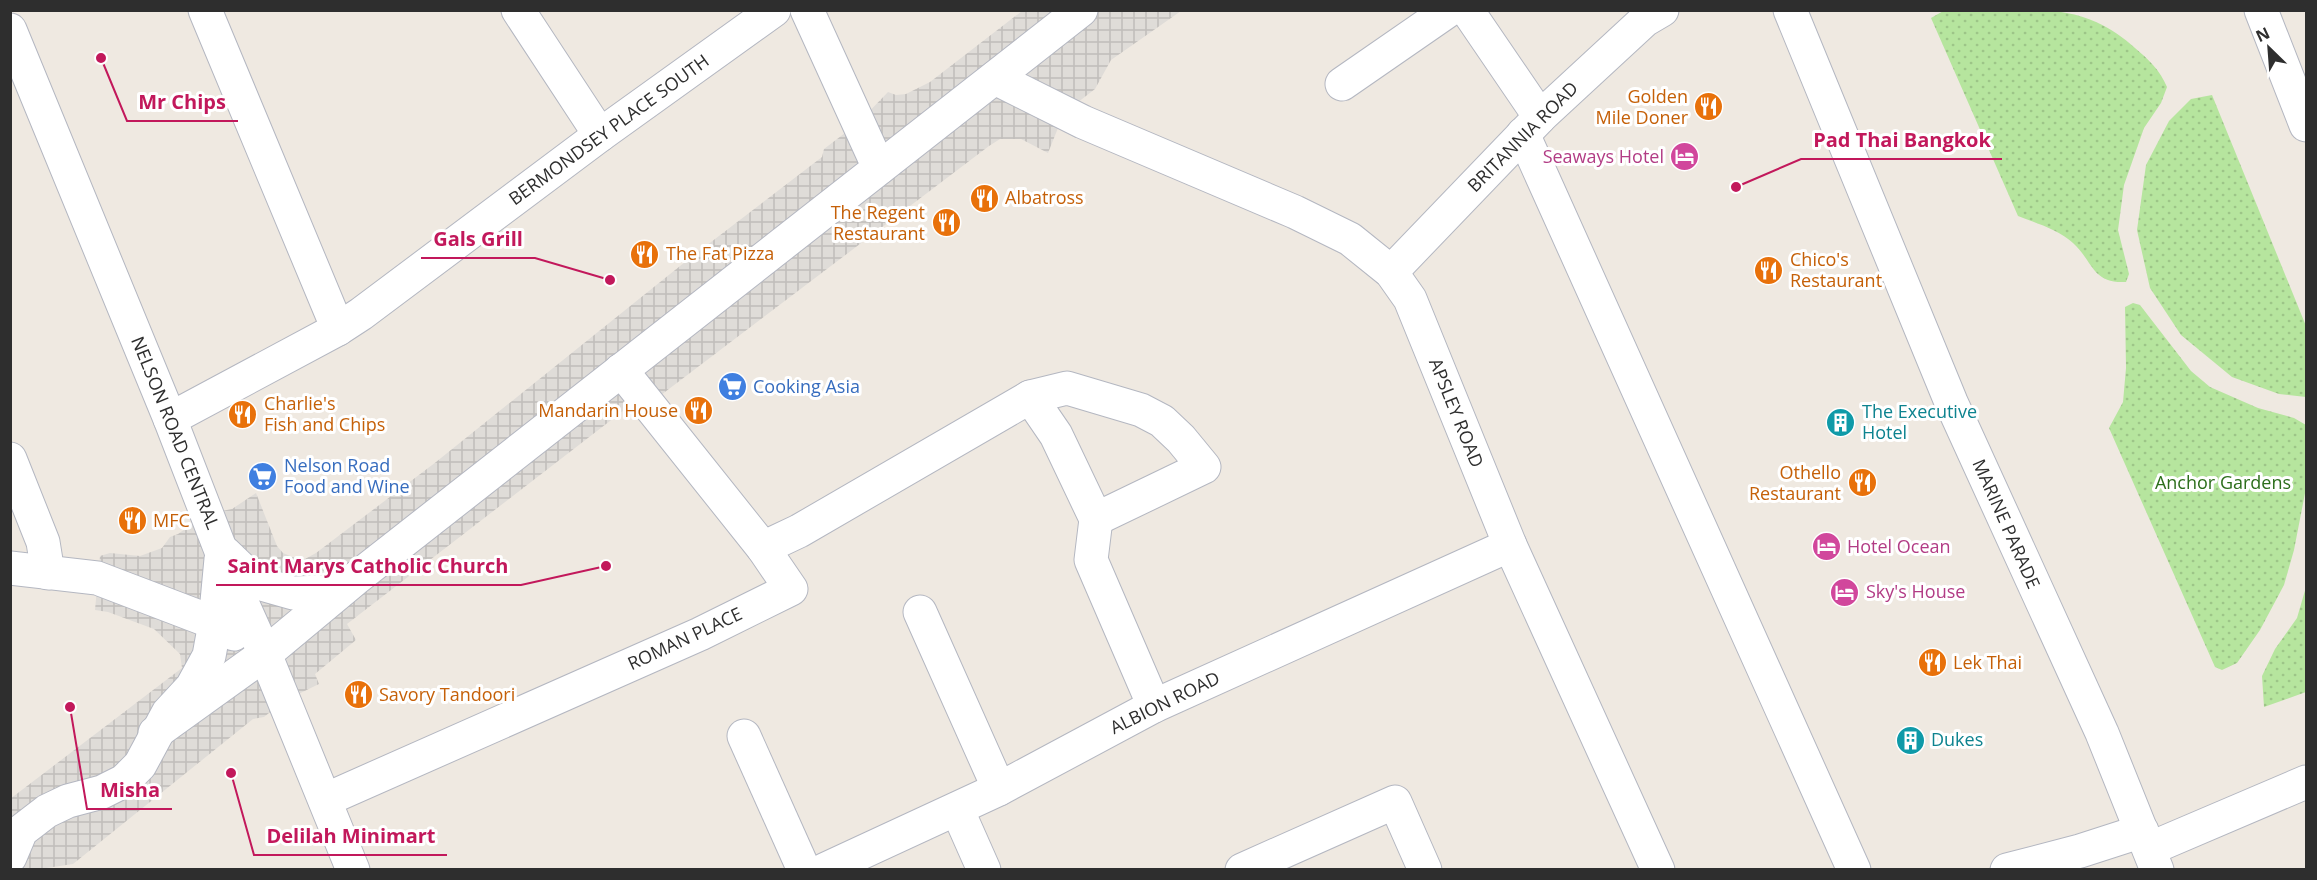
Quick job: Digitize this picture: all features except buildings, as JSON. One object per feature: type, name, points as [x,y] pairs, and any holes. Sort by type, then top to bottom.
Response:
[{"type":"street","points":[[205,10],[338,329]]},
{"type":"street","points":[[518,10],[600,135]]},
{"type":"street","name":"BERMONDSEY PLACE SOUTH","points":[[170,419],[338,329],[600,135],[774,10]]},
{"type":"street","points":[[807,10],[879,168]]},
{"type":"street","points":[[155,733],[265,654],[355,579],[1081,10]]},
{"type":"street","points":[[1342,84],[1449,10]]},
{"type":"street","points":[[1467,10],[1531,125],[1854,870]]},
{"type":"street","name":"BRITANNIA ROAD","points":[[1391,272],[1531,125],[1645,20],[1662,10]]},
{"type":"street","name":"MARINE PARADE","points":[[1790,10],[1951,402],[2102,733],[2149,850]]},
{"type":"street","points":[[2261,10],[2307,125]]},
{"type":"street","name":"NELSON ROAD CENTRAL","points":[[10,30],[170,419],[235,587],[265,654],[353,870]]},
{"type":"street","name":"APSLEY ROAD","points":[[995,78],[1083,122],[1295,212],[1350,239],[1391,272],[1410,299],[1510,545],[1658,870]]},
{"type":"street","name":"ROMAN PLACE","points":[[325,800],[700,634],[791,589],[763,548],[621,370]]},
{"type":"street","points":[[763,548],[799,531],[1030,397],[1067,388],[1141,410],[1162,421],[1204,467],[1096,519]]},
{"type":"street","points":[[1030,397],[1056,435],[1096,519],[1091,560],[1154,706]]},
{"type":"street","points":[[10,459],[43,542],[22,574]]},
{"type":"street","name":"ALBION ROAD","points":[[824,870],[999,789],[1154,706],[1510,545]]},
{"type":"street","points":[[221,550],[255,582],[293,592],[325,592],[355,579]]},
{"type":"street","points":[[10,857],[21,831],[47,812],[68,801],[102,792],[124,781],[140,765],[155,733],[168,713],[192,687],[209,656],[216,622],[221,550]]},
{"type":"street","points":[[22,574],[97,578],[216,622],[265,654]]},
{"type":"street","points":[[920,612],[999,789]]},
{"type":"street","points":[[744,736],[804,870]]},
{"type":"street","points":[[2007,870],[2080,851],[2149,850],[2307,782]]},
{"type":"street","points":[[1242,870],[1395,802],[1425,870]]},
{"type":"street","points":[[957,809],[984,870]]},
{"type":"green space","points":[[2022,9],[2062,12],[2080,16],[2101,24],[2122,37],[2161,75],[2167,87],[2161,103],[2144,128],[2124,185],[2118,230],[2129,274],[2126,282],[2106,279],[2094,270],[2080,250],[2067,238],[2047,227],[2018,216],[1931,18],[1945,10]]},
{"type":"green space","points":[[2212,95],[2306,326],[2306,397],[2279,394],[2232,377],[2181,335],[2150,288],[2137,230],[2146,165],[2169,121],[2191,99]]},
{"type":"green space","name":"Anchor Gardens","points":[[2133,303],[2140,305],[2191,371],[2210,387],[2258,408],[2294,418],[2306,425],[2306,488],[2294,550],[2284,585],[2260,630],[2237,663],[2222,670],[2215,667],[2109,428],[2123,402],[2126,368],[2125,307]]},
{"type":"green space","points":[[2306,587],[2306,692],[2264,707],[2262,676],[2275,649],[2297,618]]},
{"type":"shaded area","points":[[1022,11],[1181,11],[1111,60],[1095,89],[1064,113],[1048,153],[1021,139],[1000,139],[989,146],[661,395],[654,387],[347,624],[356,640],[315,674],[319,684],[284,701],[264,717],[253,719],[73,864],[40,869],[11,869],[10,799],[182,668],[180,654],[154,629],[108,612],[95,610],[100,556],[110,553],[140,556],[162,548],[170,537],[206,514],[232,509],[256,493],[277,546],[283,553],[305,559],[316,553],[436,462],[685,262],[822,157],[824,149],[858,123],[888,92],[896,95],[906,94],[930,82]]},
{"type":"place","name":"Mr Chips","points":[[101,58]]},
{"type":"place","name":"Golden Mile Doner","points":[[1709,107]]},
{"type":"place","name":"Seaways Hotel","points":[[1685,157]]},
{"type":"place","name":"Pad Thai Bangkok","points":[[1736,187]]},
{"type":"place","name":"Albatross","points":[[984,198]]},
{"type":"place","name":"The Regent Restaurant","points":[[946,223]]},
{"type":"place","name":"The Fat Pizza","points":[[645,254]]},
{"type":"place","name":"Chico's Restaurant","points":[[1769,270]]},
{"type":"place","name":"Gals Grill","points":[[610,280]]},
{"type":"place","name":"Cooking Asia","points":[[732,387]]},
{"type":"place","name":"Mandarin House","points":[[699,411]]},
{"type":"place","name":"Charlie's Fish and Chips","points":[[243,414]]},
{"type":"place","name":"The Executive Hotel","points":[[1841,422]]},
{"type":"place","name":"Nelson Road Food and Wine","points":[[263,476]]},
{"type":"place","name":"Othello Restaurant","points":[[1862,483]]},
{"type":"place","name":"MFC","points":[[132,521]]},
{"type":"place","name":"Hotel Ocean","points":[[1826,547]]},
{"type":"place","name":"Saint Marys Catholic Church","points":[[606,566]]},
{"type":"place","name":"Sky's House","points":[[1845,592]]},
{"type":"place","name":"Lek Thai","points":[[1932,663]]},
{"type":"place","name":"Savory Tandoori","points":[[358,695]]},
{"type":"place","name":"Misha","points":[[70,707]]},
{"type":"place","name":"Dukes","points":[[1910,740]]},
{"type":"place","name":"Delilah Minimart","points":[[231,773]]}]
